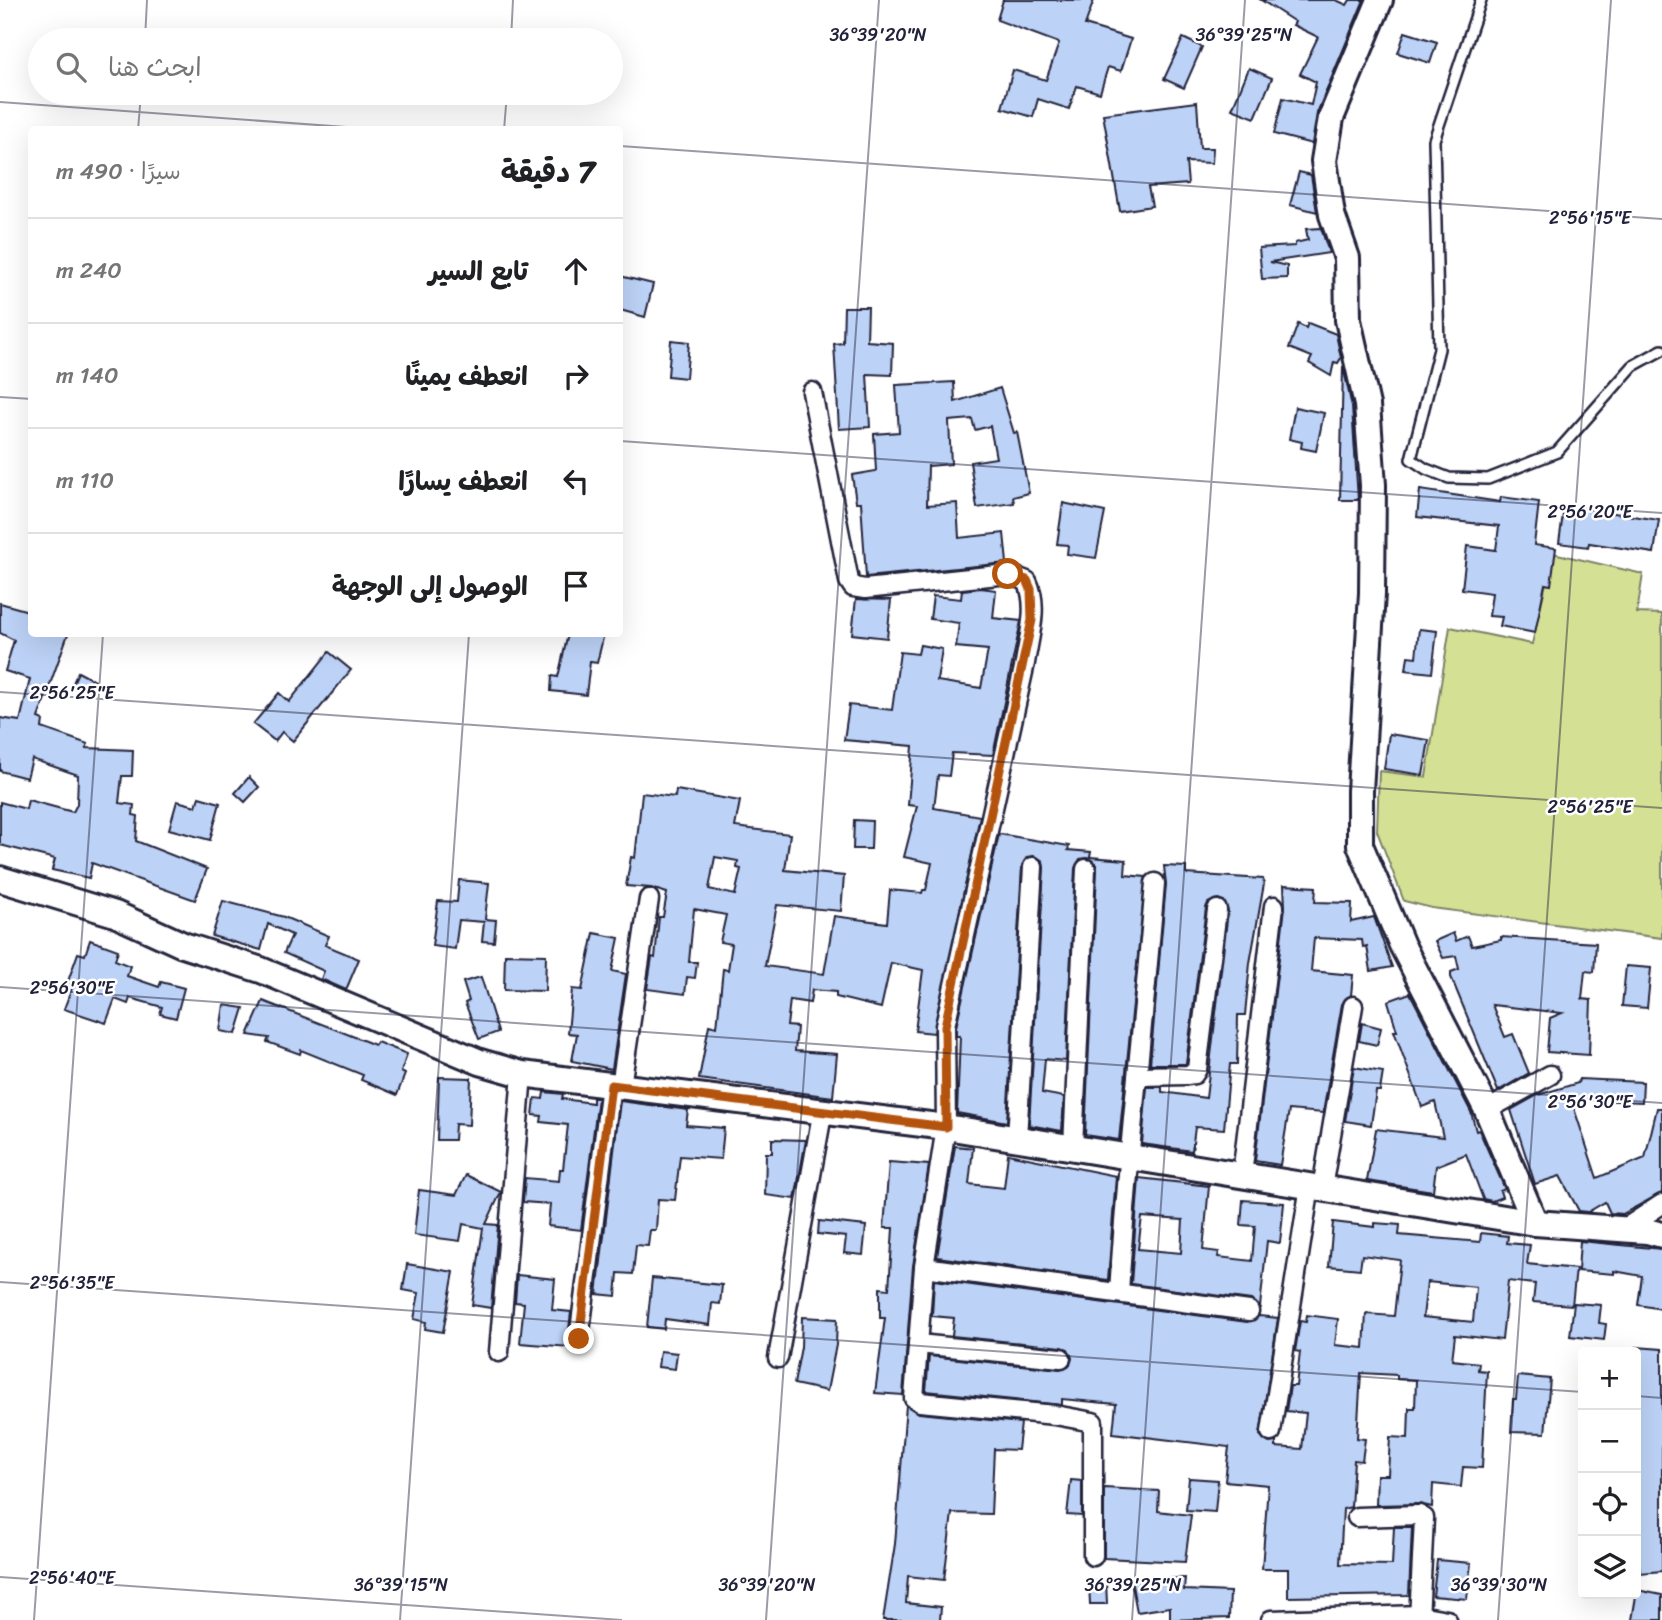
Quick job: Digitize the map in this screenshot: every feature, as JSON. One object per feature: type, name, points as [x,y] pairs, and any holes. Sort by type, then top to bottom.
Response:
[{"type":"street","points":[[1380,0],[1331,118],[1324,161],[1332,215],[1347,258],[1348,320],[1367,405],[1373,485],[1372,593],[1360,791],[1360,845],[1402,945],[1487,1110],[1535,1223]]},
{"type":"street","points":[[812,392],[849,581],[853,587],[865,589],[1008,574],[1027,580],[1031,589],[1032,620],[1024,663],[945,1026],[946,1127],[924,1268],[914,1398],[920,1402],[1055,1415],[1093,1422],[1093,1556]]},
{"type":"street","points":[[1017,1138],[1033,867]]},
{"type":"street","points":[[1073,1147],[1086,869]]},
{"type":"street","points":[[0,879],[115,914],[183,945],[261,970],[480,1062],[522,1074],[946,1127],[1535,1223],[1624,1229],[1662,1236]]},
{"type":"street","points":[[1119,1293],[1127,1156],[1139,1076],[1155,883]]},
{"type":"street","points":[[579,1339],[616,1085],[649,900]]},
{"type":"street","points":[[1242,1175],[1274,906]]},
{"type":"street","points":[[1139,1076],[1187,1075],[1194,1074],[1197,1069],[1217,910]]},
{"type":"street","points":[[1271,1432],[1316,1187],[1353,1006]]},
{"type":"street","points":[[499,1352],[522,1074]]},
{"type":"street","points":[[1487,1110],[1550,1074]]},
{"type":"street","points":[[778,1359],[823,1110]]},
{"type":"street","points":[[1624,1229],[1662,1203]]},
{"type":"street","points":[[924,1268],[1249,1311]]},
{"type":"street","points":[[918,1344],[1061,1358]]},
{"type":"street","points":[[1357,1517],[1419,1515],[1424,1518],[1419,1618]]},
{"type":"street","points":[[1271,1620],[1447,1620]]},
{"type":"lane","points":[[1481,0],[1434,140],[1439,349],[1410,458],[1426,469],[1450,478],[1488,479],[1557,452],[1633,366],[1662,350]]},
{"type":"green space","points":[[1553,553],[1643,574],[1637,613],[1662,614],[1662,938],[1432,908],[1404,901],[1377,831],[1379,771],[1426,777],[1450,627],[1532,644]]},
{"type":"building","points":[[1003,0],[1094,0],[1085,25],[1131,39],[1121,71],[1108,67],[1100,93],[1077,86],[1069,109],[1038,99],[1033,117],[1002,108],[1013,70],[1046,80],[1059,43],[997,20]]},
{"type":"building","points":[[1261,0],[1336,0],[1347,5],[1350,0],[1364,0],[1317,113],[1312,144],[1274,134],[1283,98],[1311,105],[1316,82],[1300,74],[1318,37],[1293,25],[1295,22]]},
{"type":"building","points":[[1405,32],[1437,42],[1430,63],[1398,53]]},
{"type":"building","points":[[1183,38],[1202,47],[1184,88],[1164,79]]},
{"type":"building","points":[[1249,68],[1272,78],[1255,118],[1232,109]]},
{"type":"building","points":[[1197,102],[1200,148],[1213,148],[1212,163],[1186,162],[1188,184],[1148,187],[1152,206],[1120,211],[1103,114]]},
{"type":"building","points":[[1299,172],[1311,175],[1317,212],[1290,205]]},
{"type":"building","points":[[1321,228],[1329,253],[1270,262],[1287,266],[1287,278],[1262,279],[1259,248],[1295,246],[1295,243],[1308,240],[1306,229]]},
{"type":"building","points":[[623,277],[653,284],[645,317],[623,311]]},
{"type":"building","points":[[844,307],[868,307],[867,341],[893,343],[892,375],[867,374],[870,427],[839,429],[834,344],[843,343]]},
{"type":"building","points":[[1308,323],[1336,334],[1341,358],[1338,363],[1334,362],[1331,376],[1309,363],[1312,357],[1289,348],[1298,324],[1306,328]]},
{"type":"building","points":[[671,340],[689,342],[686,378],[668,376]]},
{"type":"building","points":[[1343,366],[1352,407],[1358,500],[1340,500]]},
{"type":"building","points":[[954,382],[955,402],[1000,388],[1014,433],[1017,432],[1029,493],[1013,497],[1014,503],[977,508],[970,462],[996,458],[990,426],[975,430],[972,419],[949,421],[951,464],[928,466],[927,505],[957,503],[959,538],[1004,533],[1007,563],[866,577],[861,502],[856,502],[852,475],[876,471],[874,434],[899,432],[896,385]]},
{"type":"building","points":[[1295,407],[1324,413],[1316,451],[1301,448],[1302,442],[1289,439]]},
{"type":"building","points":[[1420,490],[1500,502],[1501,497],[1539,502],[1534,545],[1556,548],[1551,585],[1545,584],[1535,633],[1500,626],[1502,617],[1489,616],[1492,593],[1462,589],[1467,546],[1496,550],[1499,526],[1417,517]]},
{"type":"building","points":[[1063,503],[1105,512],[1096,558],[1067,554],[1068,545],[1057,544]]},
{"type":"building","points":[[1582,508],[1659,520],[1654,553],[1589,543],[1588,547],[1559,543],[1563,514],[1581,516]]},
{"type":"building","points":[[962,590],[996,590],[993,618],[1021,621],[993,755],[952,753],[949,776],[938,775],[934,808],[980,816],[934,1033],[915,1031],[923,970],[891,963],[881,1008],[836,997],[836,992],[812,990],[810,1003],[790,1000],[787,1026],[797,1027],[795,1051],[837,1054],[833,1097],[699,1079],[709,1025],[717,1027],[723,969],[728,970],[732,944],[720,942],[726,915],[694,909],[689,962],[697,962],[695,978],[687,977],[685,994],[647,989],[652,957],[655,958],[659,917],[663,917],[667,893],[651,888],[626,886],[631,857],[635,858],[642,793],[675,797],[676,790],[740,801],[735,827],[790,834],[785,870],[844,876],[841,911],[777,905],[765,966],[824,974],[834,916],[887,923],[890,890],[922,893],[926,890],[932,863],[904,857],[917,806],[908,805],[913,746],[844,740],[849,705],[892,710],[900,652],[918,654],[920,645],[942,649],[937,681],[981,688],[988,650],[956,647],[959,623],[930,619],[933,596],[961,599]],"holes":[[[715,857],[738,861],[737,868],[741,869],[735,895],[709,889]]]},
{"type":"building","points":[[856,599],[891,600],[887,638],[852,634]]},
{"type":"building","points":[[0,603],[28,611],[28,637],[67,637],[38,718],[43,720],[42,728],[88,744],[86,748],[133,750],[132,776],[122,776],[119,803],[134,805],[133,815],[138,816],[136,841],[207,869],[195,900],[92,863],[89,878],[52,870],[55,859],[0,845],[0,802],[26,809],[28,800],[73,812],[77,804],[78,775],[32,759],[27,778],[0,771],[0,718],[20,721],[30,679],[5,671],[14,640],[0,633]]},
{"type":"building","points":[[1419,629],[1437,631],[1432,673],[1406,670],[1408,656],[1416,657]]},
{"type":"building","points":[[567,637],[603,637],[597,663],[590,662],[586,695],[551,691],[552,676],[558,677]]},
{"type":"building","points":[[329,652],[351,670],[293,741],[282,732],[275,741],[253,724],[279,693],[289,702]]},
{"type":"building","points":[[78,672],[95,681],[89,693],[72,685]]},
{"type":"building","points":[[1389,734],[1429,740],[1423,775],[1384,769]]},
{"type":"building","points":[[249,777],[259,787],[245,802],[235,793]]},
{"type":"building","points":[[199,797],[220,803],[210,840],[169,829],[177,801],[196,806]]},
{"type":"building","points":[[854,820],[872,821],[871,849],[853,849]]},
{"type":"building","points":[[999,834],[1069,846],[1068,850],[1091,852],[1090,857],[1126,860],[1125,875],[1146,877],[1119,1140],[1085,1135],[1097,870],[1096,863],[1087,858],[1080,859],[1075,868],[1066,1061],[1045,1059],[1042,1093],[1064,1097],[1062,1131],[1029,1125],[1044,868],[1043,861],[1034,856],[1027,857],[1022,866],[1007,1122],[957,1113],[960,1036],[956,1036],[956,1027]]},
{"type":"building","points":[[1164,866],[1186,867],[1186,874],[1263,879],[1264,884],[1250,963],[1245,1015],[1238,1015],[1237,1064],[1230,1064],[1224,1129],[1195,1127],[1192,1151],[1142,1144],[1147,1087],[1162,1087],[1162,1092],[1206,1098],[1228,911],[1224,901],[1218,899],[1208,903],[1206,908],[1186,1064],[1150,1064],[1166,884]]},
{"type":"building","points":[[459,880],[489,883],[485,919],[496,920],[494,942],[482,941],[484,922],[459,920],[455,949],[432,946],[438,901],[457,902]]},
{"type":"building","points":[[1284,885],[1316,887],[1315,902],[1352,903],[1351,922],[1374,917],[1392,967],[1371,971],[1367,946],[1363,947],[1362,940],[1314,938],[1311,971],[1353,975],[1351,995],[1342,1004],[1323,1113],[1289,1110],[1280,1165],[1255,1161],[1285,907]]},
{"type":"building","points":[[223,901],[284,917],[329,936],[325,945],[359,959],[346,990],[321,979],[324,971],[284,953],[292,935],[268,924],[261,950],[212,936]]},
{"type":"building","points":[[594,933],[619,938],[612,971],[626,974],[612,1069],[572,1061],[577,1034],[568,1033],[572,989],[582,990]]},
{"type":"building","points":[[1453,933],[1456,941],[1468,936],[1472,946],[1501,940],[1501,937],[1596,943],[1594,972],[1585,971],[1582,999],[1591,1000],[1589,1055],[1547,1052],[1550,1018],[1562,1013],[1492,1005],[1505,1037],[1513,1034],[1529,1073],[1498,1091],[1451,977],[1451,972],[1459,969],[1456,956],[1443,958],[1435,941]]},
{"type":"building","points":[[90,940],[118,950],[115,960],[130,966],[127,976],[159,987],[161,982],[184,988],[176,1018],[160,1014],[162,1007],[130,998],[128,1004],[115,999],[106,1023],[64,1009],[73,985],[67,984],[78,953],[85,955]]},
{"type":"building","points":[[505,954],[546,955],[545,991],[504,990]]},
{"type":"building","points":[[1626,966],[1651,968],[1647,1008],[1622,1006]]},
{"type":"building","points":[[481,977],[498,1032],[479,1039],[465,1003],[469,1001],[463,982]]},
{"type":"building","points":[[1410,993],[1471,1112],[1476,1131],[1479,1130],[1505,1189],[1500,1191],[1502,1197],[1492,1201],[1483,1199],[1466,1154],[1436,1166],[1433,1191],[1367,1181],[1376,1129],[1443,1137],[1435,1102],[1422,1107],[1394,1031],[1397,1031],[1388,1001]]},
{"type":"building","points":[[263,1001],[375,1045],[377,1042],[407,1054],[401,1072],[405,1074],[397,1095],[361,1080],[363,1075],[301,1050],[300,1054],[267,1042],[269,1038],[248,1035]]},
{"type":"building","points":[[224,1005],[244,1008],[236,1034],[220,1031]]},
{"type":"building","points":[[1362,1023],[1381,1028],[1377,1045],[1359,1041]]},
{"type":"building","points":[[1354,1067],[1383,1072],[1380,1091],[1376,1091],[1371,1125],[1345,1121]]},
{"type":"building","points":[[439,1077],[471,1078],[469,1125],[455,1124],[454,1140],[437,1140]]},
{"type":"building","points":[[1579,1079],[1643,1082],[1642,1102],[1571,1099],[1597,1178],[1645,1158],[1657,1108],[1662,1108],[1662,1193],[1623,1214],[1610,1213],[1605,1202],[1588,1212],[1579,1211],[1560,1176],[1535,1184],[1511,1110],[1538,1095],[1578,1083]]},
{"type":"building","points":[[544,1092],[563,1094],[562,1099],[593,1103],[593,1098],[598,1098],[581,1230],[548,1226],[550,1204],[523,1202],[525,1178],[559,1181],[560,1169],[563,1169],[568,1125],[541,1122],[542,1116],[533,1115],[535,1098],[543,1099]]},
{"type":"building","points":[[620,1101],[688,1110],[686,1125],[724,1128],[721,1159],[680,1156],[675,1200],[658,1199],[656,1230],[650,1230],[648,1246],[636,1245],[633,1274],[618,1273],[616,1296],[597,1294]]},
{"type":"building","points":[[772,1139],[806,1140],[795,1199],[765,1195],[766,1153],[772,1153]]},
{"type":"building","points":[[955,1146],[973,1148],[969,1184],[1004,1188],[1008,1154],[1116,1176],[1108,1280],[937,1257]]},
{"type":"building","points":[[889,1162],[929,1165],[913,1266],[903,1395],[875,1393],[885,1318],[880,1318],[880,1288],[889,1289],[893,1228],[884,1228]]},
{"type":"building","points":[[466,1175],[501,1192],[486,1224],[498,1225],[491,1308],[472,1305],[483,1228],[463,1224],[460,1241],[414,1235],[419,1190],[456,1195]]},
{"type":"building","points":[[1139,1178],[1209,1186],[1203,1250],[1219,1252],[1218,1257],[1252,1261],[1255,1226],[1241,1225],[1243,1200],[1284,1203],[1280,1243],[1267,1241],[1260,1307],[1251,1300],[1131,1284]],"holes":[[[1142,1217],[1183,1220],[1181,1253],[1138,1249]]]},
{"type":"building","points":[[819,1221],[866,1226],[863,1255],[844,1253],[846,1237],[818,1234]]},
{"type":"building","points":[[1333,1222],[1375,1227],[1375,1223],[1400,1225],[1399,1235],[1480,1242],[1481,1233],[1508,1236],[1507,1243],[1530,1245],[1527,1264],[1576,1269],[1572,1305],[1533,1302],[1535,1284],[1508,1281],[1502,1340],[1455,1335],[1452,1360],[1479,1363],[1478,1370],[1487,1371],[1482,1468],[1463,1467],[1461,1487],[1433,1484],[1432,1507],[1419,1504],[1376,1505],[1377,1475],[1388,1475],[1390,1437],[1408,1438],[1409,1408],[1415,1408],[1416,1380],[1397,1379],[1397,1375],[1361,1373],[1357,1438],[1365,1439],[1362,1461],[1354,1460],[1351,1507],[1343,1509],[1340,1564],[1392,1565],[1394,1527],[1412,1527],[1409,1595],[1288,1597],[1288,1569],[1262,1569],[1268,1485],[1225,1481],[1229,1447],[1113,1433],[1116,1404],[1062,1399],[1062,1405],[926,1391],[929,1356],[1060,1369],[1070,1365],[1072,1358],[1068,1349],[1062,1347],[952,1336],[954,1318],[932,1316],[934,1280],[1247,1322],[1259,1316],[1278,1318],[1260,1435],[1269,1443],[1276,1442],[1276,1447],[1302,1449],[1306,1413],[1286,1411],[1290,1386],[1296,1386],[1300,1352],[1295,1351],[1300,1321],[1306,1322],[1307,1315],[1338,1319],[1335,1345],[1364,1348],[1366,1314],[1394,1316],[1400,1260],[1362,1255],[1360,1269],[1329,1266]],"holes":[[[1427,1282],[1476,1287],[1473,1322],[1423,1317]]]},
{"type":"building","points":[[1580,1241],[1662,1249],[1662,1309],[1638,1305],[1642,1276],[1614,1271],[1614,1274],[1578,1271]]},
{"type":"building","points":[[407,1264],[454,1272],[443,1332],[425,1329],[426,1322],[414,1319],[419,1293],[403,1290]]},
{"type":"building","points":[[517,1275],[555,1279],[552,1310],[571,1312],[568,1338],[570,1347],[520,1343],[524,1303],[515,1302]]},
{"type":"building","points":[[652,1278],[722,1285],[720,1304],[712,1303],[710,1325],[665,1319],[664,1329],[647,1327]]},
{"type":"building","points":[[1574,1303],[1601,1305],[1599,1323],[1606,1324],[1604,1340],[1570,1336]]},
{"type":"building","points":[[802,1317],[837,1319],[836,1345],[827,1391],[794,1384],[801,1347]]},
{"type":"building","points":[[1641,1347],[1662,1349],[1662,1571],[1641,1573]]},
{"type":"building","points":[[660,1351],[677,1353],[675,1369],[658,1367]]},
{"type":"building","points":[[1518,1376],[1550,1379],[1545,1433],[1511,1432],[1513,1399],[1516,1399]]},
{"type":"building","points":[[906,1405],[919,1413],[1021,1423],[1018,1450],[994,1449],[991,1514],[952,1513],[944,1580],[908,1576],[906,1603],[941,1607],[940,1620],[883,1620],[895,1544]]},
{"type":"building","points":[[1189,1478],[1218,1480],[1215,1512],[1186,1510]]},
{"type":"building","points":[[1071,1480],[1082,1481],[1082,1516],[1067,1515]]},
{"type":"building","points":[[1104,1488],[1159,1491],[1158,1511],[1191,1515],[1185,1562],[1104,1558]]},
{"type":"building","points":[[1437,1560],[1471,1563],[1467,1599],[1433,1596]]},
{"type":"building","points":[[1185,1578],[1184,1590],[1230,1592],[1229,1618],[1170,1620],[1170,1607],[1137,1612],[1131,1580]]},
{"type":"building","points":[[1106,1581],[1107,1604],[1090,1604],[1089,1582]]},
{"type":"building","points":[[1641,1591],[1662,1595],[1662,1620],[1632,1620],[1636,1599],[1641,1599]]},
{"type":"route","points":[[579,1339],[611,1085],[946,1127],[945,1026],[1032,620],[1031,589],[1027,580],[1008,574]]}]
